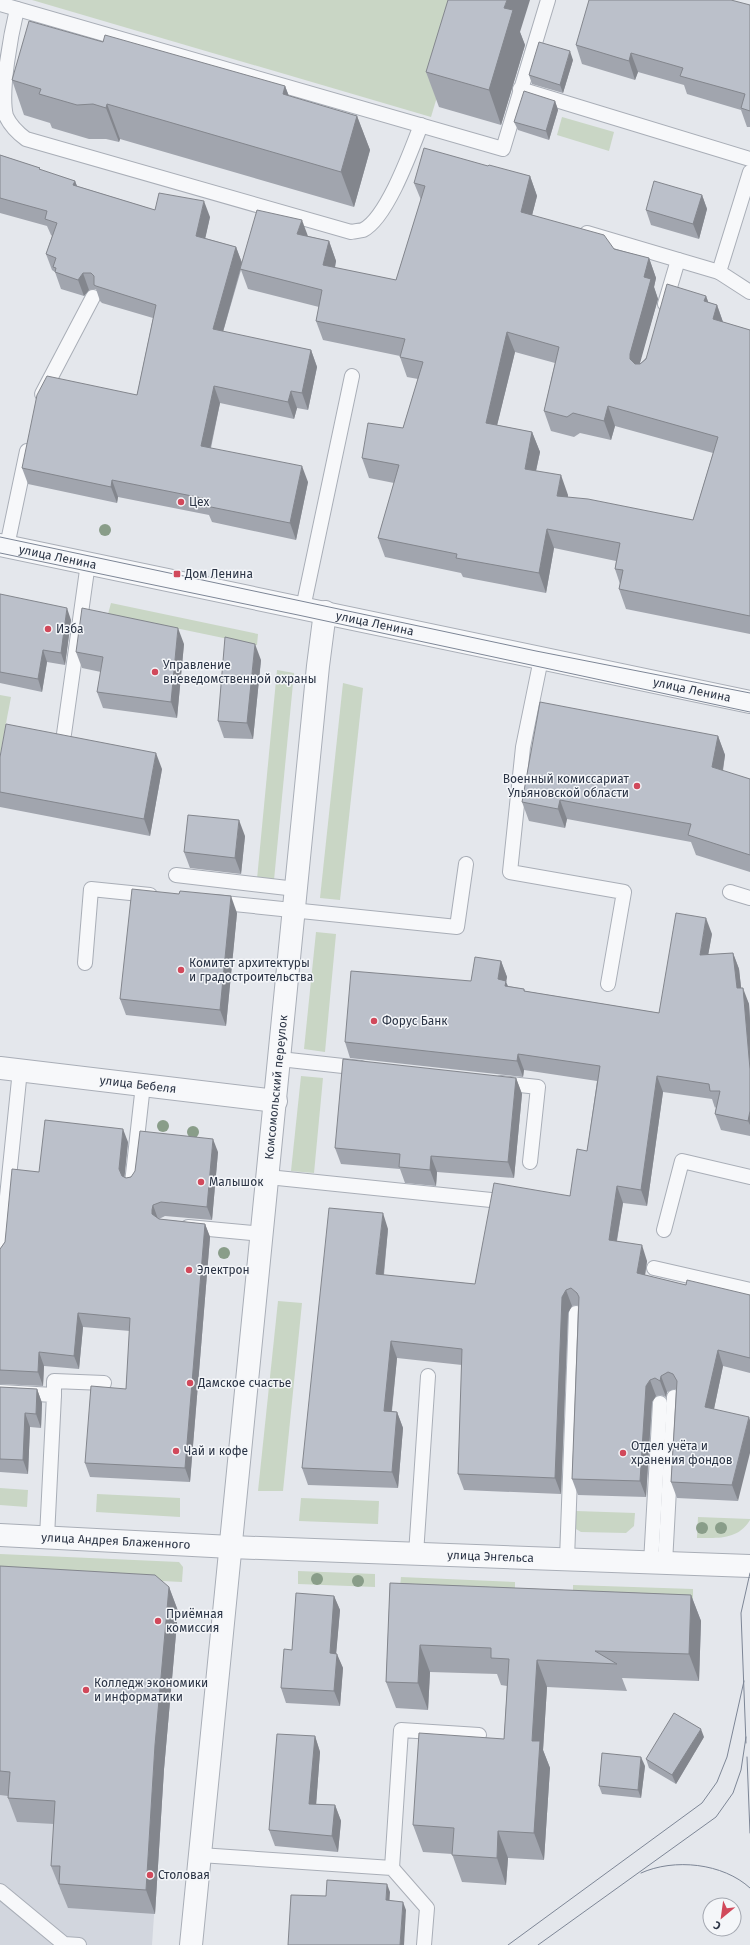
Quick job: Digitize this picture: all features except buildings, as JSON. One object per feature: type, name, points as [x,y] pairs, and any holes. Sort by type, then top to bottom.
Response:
[{"type":"street","name":"улица Ленина","points":[[4,545],[750,702]]},
{"type":"street","name":"Комсомольский переулок","points":[[191,1945],[263,1234],[318,666],[325,612]]},
{"type":"street","name":"улица Бебеля","points":[[10,1069],[276,1101]]},
{"type":"street","name":"улица Андрея Блаженного","points":[[0,1535],[231,1547]]},
{"type":"street","name":"улица Энгельса","points":[[231,1547],[750,1566]]},
{"type":"lane","points":[[0,4],[504,149],[520,90],[548,0]]},
{"type":"lane","points":[[17,9],[4,49],[2,97],[6,115],[18,133],[26,139],[350,232],[362,230],[378,215],[404,170],[422,125]]},
{"type":"lane","points":[[520,90],[750,159]]},
{"type":"lane","points":[[719,272],[750,172]]},
{"type":"lane","points":[[578,230],[719,272],[750,292]]},
{"type":"lane","points":[[661,318],[678,260]]},
{"type":"lane","points":[[35,409],[93,296]]},
{"type":"lane","points":[[303,608],[352,376]]},
{"type":"lane","points":[[4,545],[29,439]]},
{"type":"lane","points":[[64,734],[88,563]]},
{"type":"lane","points":[[541,659],[523,747],[510,872],[624,892],[608,984]]},
{"type":"lane","points":[[200,900],[457,927],[466,864]]},
{"type":"lane","points":[[176,875],[296,889]]},
{"type":"lane","points":[[85,963],[91,889],[161,896]]},
{"type":"lane","points":[[730,892],[750,898]]},
{"type":"lane","points":[[280,1059],[371,1069]]},
{"type":"lane","points":[[1,1255],[10,1069]]},
{"type":"lane","points":[[490,1082],[538,1087],[530,1162]]},
{"type":"lane","points":[[132,1183],[143,1085]]},
{"type":"lane","points":[[664,1230],[682,1161],[750,1177]]},
{"type":"lane","points":[[268,1177],[491,1200]]},
{"type":"lane","points":[[172,1225],[263,1234]]},
{"type":"lane","points":[[654,1268],[750,1290]]},
{"type":"lane","points":[[567,1559],[576,1313]]},
{"type":"lane","points":[[416,1554],[428,1376]]},
{"type":"lane","points":[[47,1537],[54,1381],[104,1384]]},
{"type":"lane","points":[[0,1392],[54,1395]]},
{"type":"lane","points":[[658,1563],[674,1397]]},
{"type":"lane","points":[[658,1563],[660,1403]]},
{"type":"lane","points":[[424,1945],[427,1908],[392,1868],[401,1730],[479,1735]]},
{"type":"lane","points":[[200,1855],[392,1868]]},
{"type":"lane","points":[[0,1891],[64,1944],[79,1945]]},
{"type":"shaded area","name":"Колледж экономики и информатики","points":[[0,1590],[178,1611],[164,1769],[152,1945],[0,1945]]},
{"type":"green space","points":[[32,0],[466,0],[431,117]]},
{"type":"green space","points":[[562,117],[614,132],[609,151],[557,135]]},
{"type":"green space","points":[[111,603],[258,634],[257,645],[108,614]]},
{"type":"green space","points":[[277,670],[294,673],[274,880],[257,879]]},
{"type":"green space","points":[[343,683],[363,688],[340,900],[320,898]]},
{"type":"green space","points":[[0,695],[11,697],[0,755]]},
{"type":"green space","points":[[316,932],[336,934],[325,1052],[304,1049]]},
{"type":"green space","points":[[301,1076],[323,1078],[314,1173],[291,1171]]},
{"type":"green space","points":[[278,1301],[302,1303],[283,1491],[258,1491]]},
{"type":"green space","points":[[0,1488],[28,1490],[27,1507],[0,1505]]},
{"type":"green space","points":[[97,1494],[180,1498],[180,1517],[96,1512]]},
{"type":"green space","points":[[301,1498],[379,1501],[378,1524],[299,1521]]},
{"type":"green space","points":[[576,1511],[635,1513],[634,1526],[626,1533],[581,1532],[576,1529]]},
{"type":"green space","points":[[698,1517],[750,1520],[745,1527],[733,1534],[720,1538],[697,1538]]},
{"type":"green space","points":[[0,1554],[179,1562],[183,1567],[182,1582],[0,1573]]},
{"type":"green space","points":[[298,1571],[375,1574],[375,1587],[298,1584]]},
{"type":"green space","points":[[401,1577],[515,1582],[515,1591],[400,1587]]},
{"type":"green space","points":[[573,1585],[693,1589],[693,1599],[573,1595]]},
{"type":"tram line","points":[[0,537],[536,651],[750,693]]},
{"type":"tram line","points":[[0,553],[750,712]]},
{"type":"tram line","points":[[746,1743],[741,1613],[750,1573]]},
{"type":"tram line","points":[[508,1945],[702,1803],[717,1782],[727,1757],[744,1681]]},
{"type":"tram line","points":[[538,1945],[716,1817],[733,1793],[741,1770],[746,1737]]},
{"type":"tram line","points":[[747,1757],[750,1833]]},
{"type":"tram line","points":[[641,1873],[654,1868],[668,1866],[698,1866],[712,1868],[726,1873],[750,1888]]},
{"type":"place","name":"Цех","points":[[181,502]]},
{"type":"place","name":"Дом Ленина","points":[[177,574]]},
{"type":"place","name":"Изба","points":[[48,629]]},
{"type":"place","name":"Управление вневедомственной охраны","points":[[155,672]]},
{"type":"place","name":"Военный комиссариат Ульяновской области","points":[[637,786]]},
{"type":"place","name":"Комитет архитектуры и градостроительства","points":[[181,970]]},
{"type":"place","name":"Форус Банк","points":[[374,1021]]},
{"type":"place","name":"Малышок","points":[[201,1182]]},
{"type":"place","name":"Электрон","points":[[189,1270]]},
{"type":"place","name":"Дамское счастье","points":[[190,1383]]},
{"type":"place","name":"Чай и кофе","points":[[176,1451]]},
{"type":"place","name":"Отдел учёта и хранения фондов","points":[[623,1453]]},
{"type":"place","name":"Приёмная комиссия","points":[[158,1621]]},
{"type":"place","name":"Колледж экономики и информатики","points":[[86,1690]]},
{"type":"place","name":"Столовая","points":[[150,1875]]}]
